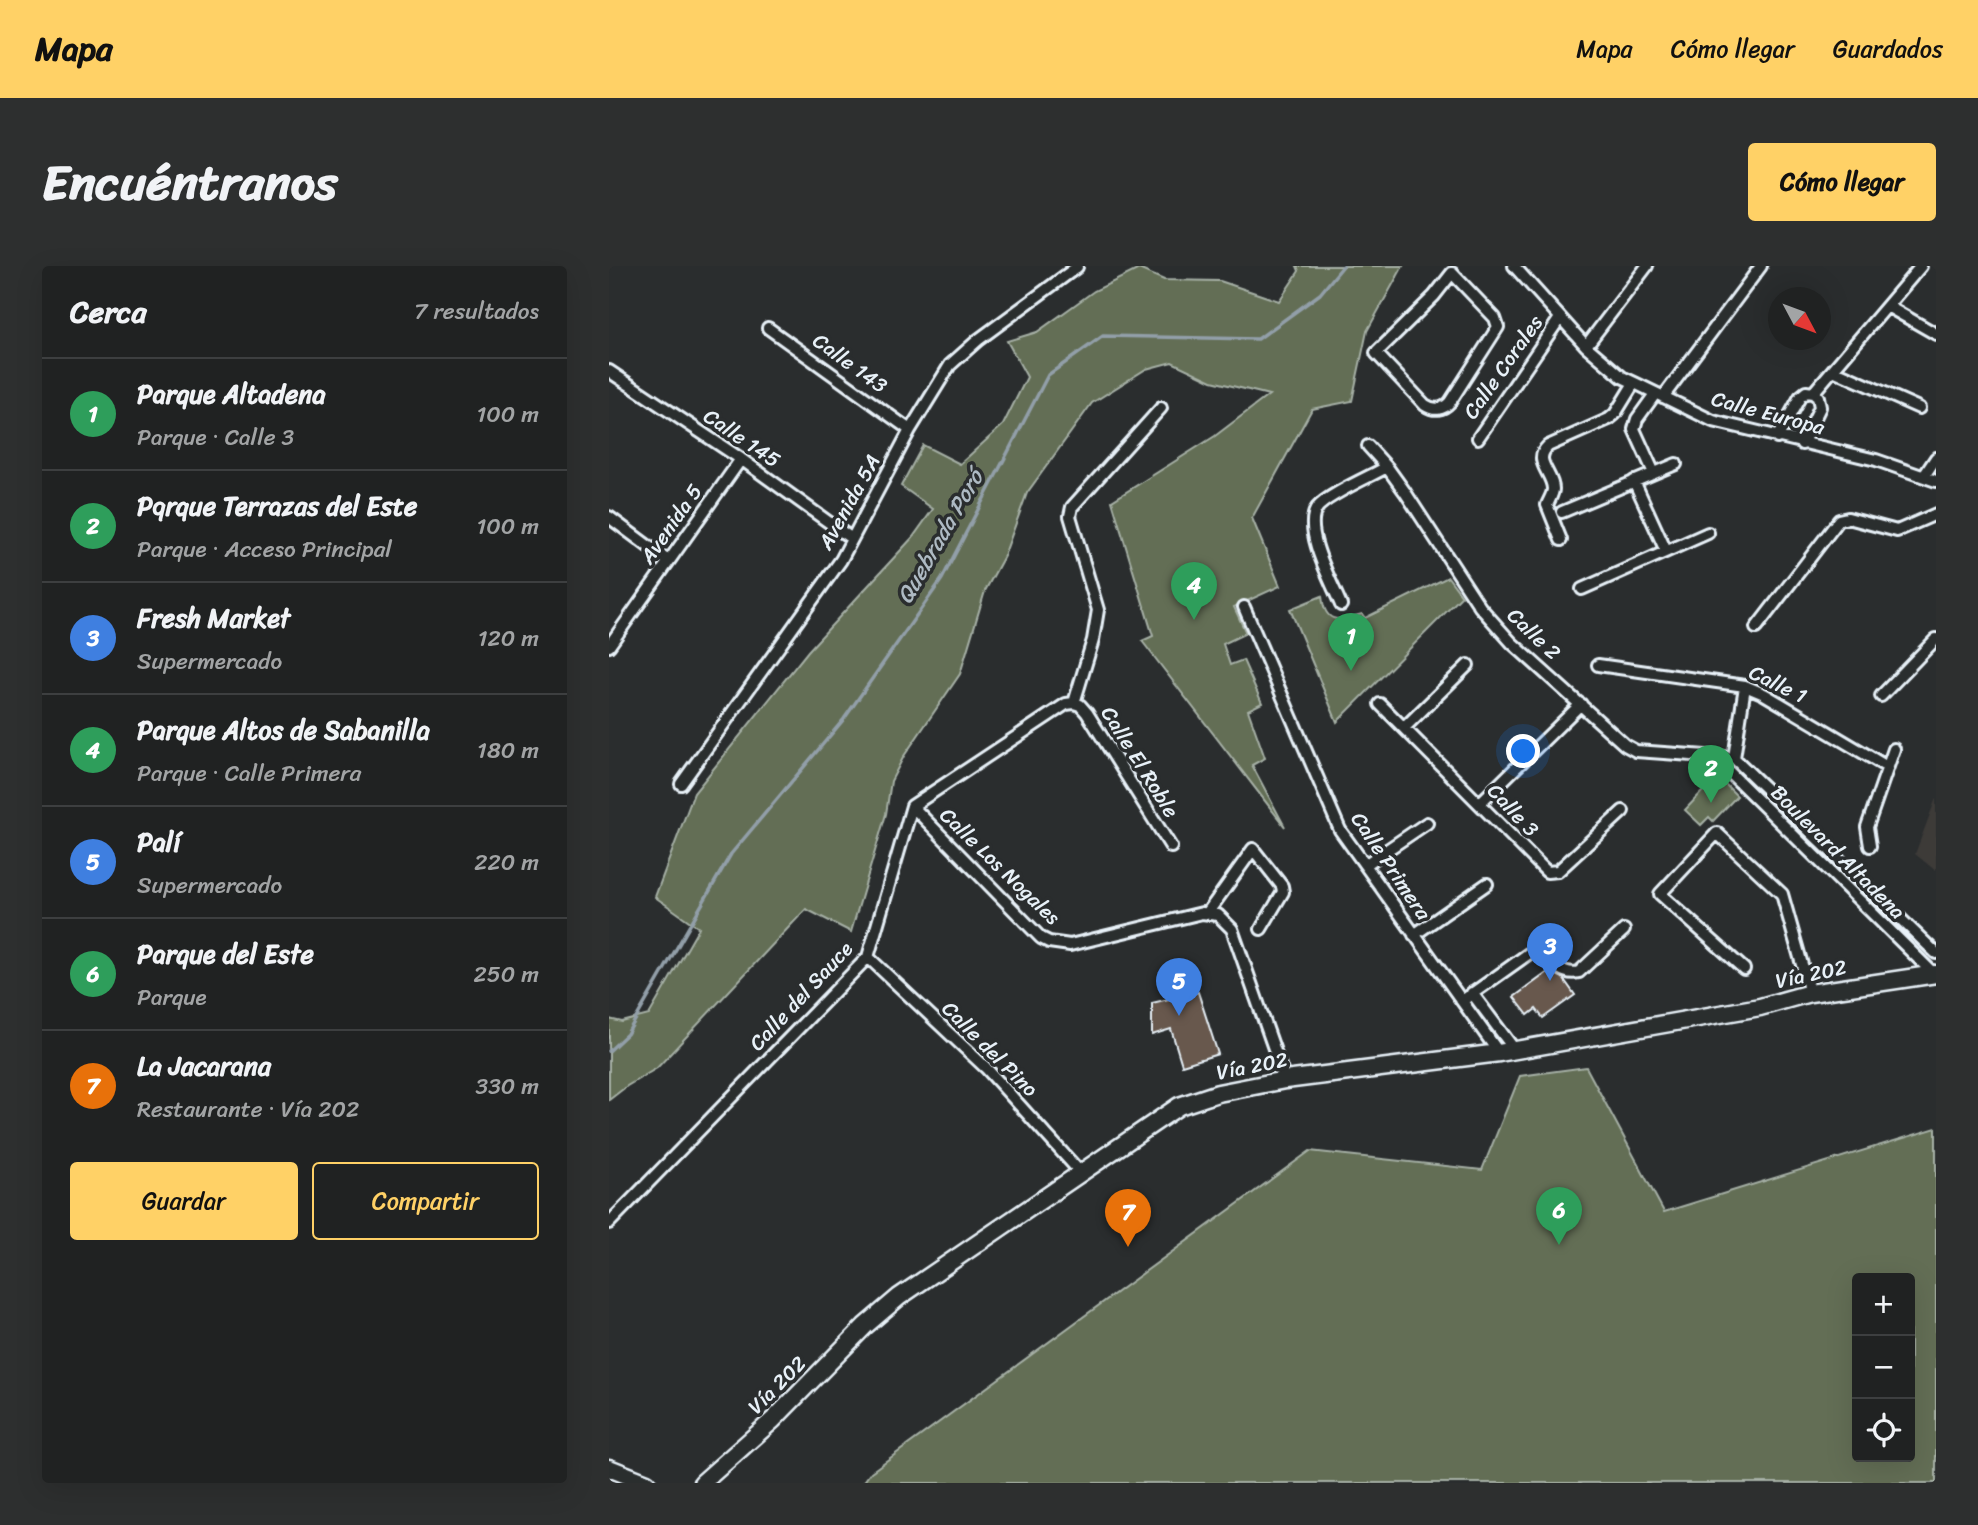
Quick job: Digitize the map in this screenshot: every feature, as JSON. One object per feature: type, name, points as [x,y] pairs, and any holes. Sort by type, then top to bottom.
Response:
[{"type":"main road","name":"Vía 202","points":[[702,1483],[773,1420],[865,1326],[899,1297],[1179,1106],[1218,1093],[1285,1080],[1507,1051],[1761,1007],[1810,993],[1935,974]]},
{"type":"main road","points":[[609,1468],[647,1483]]},
{"type":"street","name":"Calle Europa","points":[[1514,266],[1586,346],[1622,377],[1713,421],[1876,460],[1936,481]]},
{"type":"street","points":[[1586,346],[1647,266]]},
{"type":"street","points":[[1654,473],[1634,429],[1637,419],[1761,266]]},
{"type":"street","points":[[1813,393],[1921,266]]},
{"type":"street","name":"Avenida 5A","points":[[681,784],[841,560],[910,430],[950,365],[978,340],[1077,267]]},
{"type":"street","points":[[1453,269],[1495,318],[1498,327],[1450,402],[1445,407],[1435,409],[1425,405],[1376,353],[1434,296],[1453,269]]},
{"type":"street","points":[[1887,306],[1936,334]]},
{"type":"street","name":"Calle Corales","points":[[1478,438],[1560,318]]},
{"type":"street","name":"Calle 143","points":[[768,328],[910,430]]},
{"type":"street","name":"Calle 145","points":[[609,370],[852,538]]},
{"type":"street","points":[[1833,370],[1919,408]]},
{"type":"street","points":[[1561,540],[1547,505],[1553,486],[1541,459],[1542,454],[1548,446],[1609,419],[1634,383]]},
{"type":"street","points":[[1777,438],[1800,397],[1813,393],[1818,397],[1820,407],[1802,444]]},
{"type":"street","points":[[912,807],[1066,705],[1074,703],[1093,640],[1098,610],[1070,516],[1072,507],[1161,408]]},
{"type":"street","name":"Calle 2","points":[[1368,446],[1387,467],[1480,607],[1512,643],[1625,745],[1636,751],[1734,758]]},
{"type":"street","points":[[1924,476],[1936,458]]},
{"type":"street","name":"Avenida 5","points":[[609,646],[741,459]]},
{"type":"street","points":[[1562,512],[1677,464]]},
{"type":"street","points":[[1341,605],[1313,534],[1312,519],[1324,501],[1387,467]]},
{"type":"street","points":[[1634,481],[1666,551]]},
{"type":"street","points":[[1756,628],[1839,520],[1848,517],[1897,531],[1936,514]]},
{"type":"street","points":[[609,517],[668,561]]},
{"type":"street","points":[[1581,589],[1708,533]]},
{"type":"street","name":"Calle Primera","points":[[1244,607],[1340,830],[1462,1001],[1507,1051]]},
{"type":"street","points":[[1881,696],[1936,639]]},
{"type":"street","points":[[1405,727],[1468,665]]},
{"type":"street","name":"Calle 1","points":[[1598,665],[1745,686],[1764,694],[1887,767]]},
{"type":"street","points":[[1734,758],[1745,686]]},
{"type":"street","name":"Calle El Roble","points":[[1074,703],[1087,713],[1171,846]]},
{"type":"street","name":"Calle 3","points":[[1380,704],[1541,868],[1553,873],[1565,866],[1623,811]]},
{"type":"street","points":[[1480,803],[1581,704]]},
{"type":"street","points":[[1870,846],[1867,827],[1894,749]]},
{"type":"street","name":"Boulevard Altadena","points":[[1714,758],[1935,974]]},
{"type":"street","name":"Boulevard Altadena","points":[[1734,758],[1936,953]]},
{"type":"street","name":"Calle Los Nogales","points":[[912,807],[1041,938],[1049,942],[1070,945],[1208,912]]},
{"type":"street","name":"Calle del Sauce","points":[[609,1223],[867,957],[912,807]]},
{"type":"street","points":[[1365,865],[1427,823]]},
{"type":"street","points":[[1801,843],[1811,832]]},
{"type":"street","points":[[1744,969],[1660,894],[1717,834],[1782,894],[1810,993]]},
{"type":"street","points":[[1261,929],[1283,892],[1282,886],[1253,849],[1208,912],[1218,915],[1231,929],[1285,1080]]},
{"type":"street","points":[[1414,935],[1487,884]]},
{"type":"street","points":[[1875,916],[1886,905]]},
{"type":"street","points":[[1462,1001],[1538,947],[1561,970],[1574,974],[1580,972],[1624,930]]},
{"type":"street","name":"Calle del Pino","points":[[867,957],[986,1068],[1080,1172]]},
{"type":"street","points":[[1472,993],[1507,1051]]},
{"type":"shaded area","points":[[1936,798],[1936,871],[1915,854]]},
{"type":"green space","points":[[1297,266],[1403,266],[1367,331],[1352,401],[1312,409],[1252,518],[1280,586],[1234,607],[1246,633],[1223,644],[1230,665],[1243,660],[1262,703],[1248,710],[1265,758],[1252,765],[1285,827],[1142,641],[1153,636],[1112,501],[1215,436],[1269,395],[1212,381],[1172,362],[1146,369],[1092,403],[1027,493],[1004,556],[985,591],[960,674],[904,756],[891,781],[886,814],[851,932],[806,909],[657,1068],[609,1100],[609,1019],[622,1022],[649,1015],[699,928],[655,897],[694,793],[808,651],[913,537],[933,509],[901,486],[923,445],[960,464],[1003,425],[1027,377],[1007,341],[1037,332],[1094,291],[1139,269],[1164,280],[1220,281],[1279,301],[1299,271]]},
{"type":"green space","points":[[1448,577],[1462,596],[1337,722],[1290,609],[1322,596],[1326,612],[1330,616],[1340,619],[1362,614],[1365,618]]},
{"type":"green space","points":[[1717,776],[1737,796],[1713,821],[1709,817],[1701,825],[1685,810]]},
{"type":"green space","points":[[1586,1067],[1664,1212],[1936,1128],[1936,1483],[863,1483],[871,1472],[1310,1151],[1482,1170],[1520,1076]]},
{"type":"building","points":[[1555,967],[1575,995],[1543,1018],[1536,1009],[1528,1015],[1514,997]]},
{"type":"building","points":[[1198,992],[1218,1054],[1182,1065],[1171,1029],[1152,1035],[1152,1003]]},
{"type":"waterway","name":"Quebrada Poró","points":[[609,1051],[627,1034],[731,854],[844,719],[942,579],[1048,375],[1103,336],[1258,339],[1320,294],[1343,266]]},
{"type":"place","name":"Parque Altos de Sabanilla","points":[[1194,620]]},
{"type":"place","name":"Parque Altadena","points":[[1351,671]]},
{"type":"place","name":"Pqrque Terrazas del Este","points":[[1711,803]]},
{"type":"place","name":"Fresh Market","points":[[1550,981]]},
{"type":"place","name":"Palí","points":[[1179,1016]]},
{"type":"place","name":"Parque del Este","points":[[1559,1245]]},
{"type":"place","name":"La Jacarana","points":[[1128,1247]]}]
